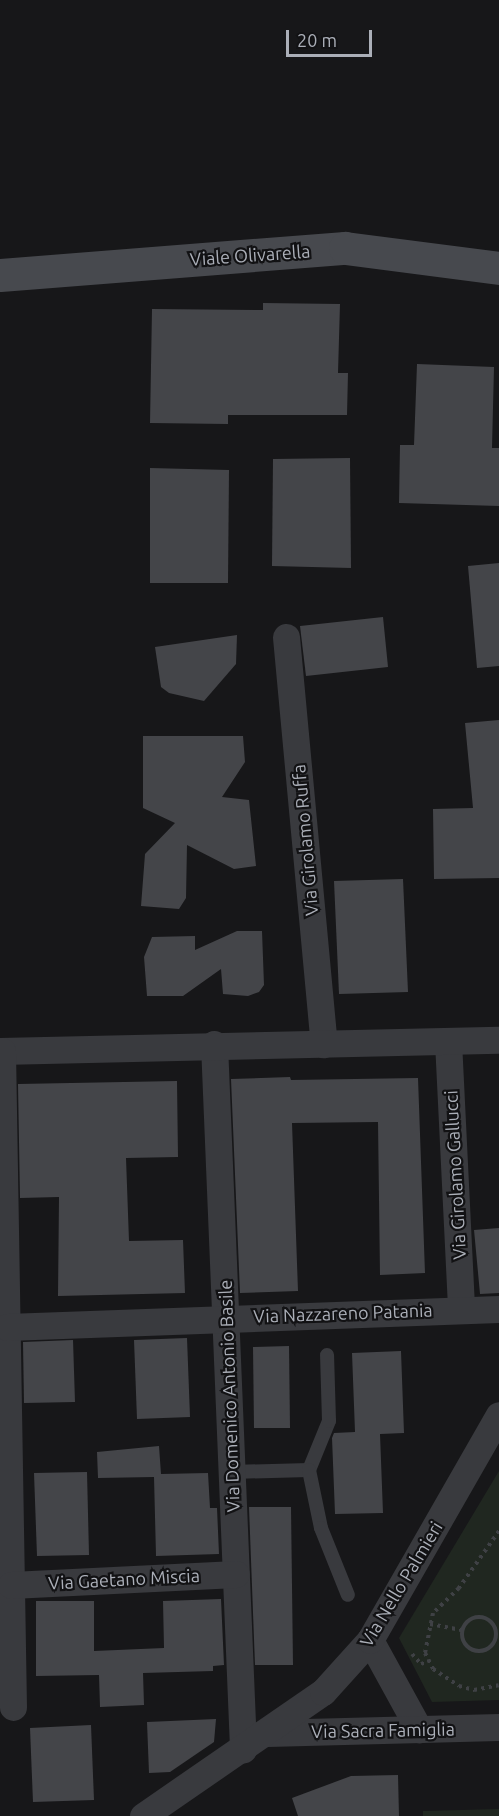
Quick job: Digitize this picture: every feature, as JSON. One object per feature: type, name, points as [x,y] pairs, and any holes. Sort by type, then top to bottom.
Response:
[{"type":"street","name":"Viale Olivarella","points":[[0,275],[345,248],[499,268]]},
{"type":"street","name":"Via Girolamo Ruffa","points":[[286,637],[324,1044]]},
{"type":"street","points":[[14,1707],[1,1051],[214,1044],[499,1040]]},
{"type":"street","name":"Via Girolamo Gallucci","points":[[448,1041],[461,1310]]},
{"type":"street","name":"Via Domenico Antonio Basile","points":[[214,1044],[243,1749]]},
{"type":"street","name":"Via Nazzareno Patania","points":[[6,1327],[226,1317],[499,1309]]},
{"type":"street","name":"Via Nello Palmieri","points":[[143,1816],[267,1733],[323,1692],[370,1640],[499,1415]]},
{"type":"street","name":"Via Gaetano Miscia","points":[[11,1585],[236,1574]]},
{"type":"street","points":[[370,1640],[419,1729]]},
{"type":"street","name":"Via Sacra Famiglia","points":[[267,1733],[499,1727]]},
{"type":"lane","points":[[327,1355],[329,1421],[309,1470],[321,1528],[348,1595]]},
{"type":"lane","points":[[232,1472],[309,1470]]},
{"type":"path","points":[[499,1531],[459,1588],[433,1613],[425,1653],[433,1669],[459,1686],[474,1690],[499,1684]]},
{"type":"path","points":[[479,1617],[489,1621],[498,1636],[488,1649],[476,1651],[466,1646],[462,1630],[468,1621],[479,1617]]},
{"type":"path","points":[[430,1624],[462,1630]]},
{"type":"path","points":[[420,1664],[429,1661]]},
{"type":"shaded area","points":[[499,1471],[499,1700],[432,1702],[399,1638]]},
{"type":"shaded area","points":[[499,1809],[499,1816],[423,1816],[423,1811]]},
{"type":"building","points":[[263,303],[340,304],[338,373],[348,373],[347,415],[228,415],[228,424],[150,423],[152,309],[263,310]]},
{"type":"building","points":[[417,364],[494,367],[492,448],[499,448],[499,506],[399,503],[400,445],[414,445]]},
{"type":"building","points":[[350,458],[351,568],[272,566],[273,459]]},
{"type":"building","points":[[150,468],[229,470],[228,583],[150,583]]},
{"type":"building","points":[[499,563],[499,666],[477,668],[468,566]]},
{"type":"building","points":[[383,617],[388,667],[306,676],[300,626]]},
{"type":"building","points":[[237,635],[236,664],[204,701],[169,693],[161,687],[155,647]]},
{"type":"building","points":[[499,720],[499,878],[434,879],[433,809],[473,808],[465,723]]},
{"type":"building","points":[[143,736],[243,736],[245,762],[222,797],[249,800],[256,866],[234,869],[187,845],[186,898],[179,909],[141,906],[145,854],[175,823],[143,808]]},
{"type":"building","points":[[403,879],[408,992],[339,994],[334,881]]},
{"type":"building","points":[[237,931],[262,931],[264,985],[259,992],[248,996],[223,994],[221,969],[183,996],[147,996],[144,957],[152,937],[195,936],[195,950]]},
{"type":"building","points":[[290,1077],[291,1080],[418,1078],[425,1273],[380,1275],[378,1122],[292,1123],[298,1291],[240,1293],[231,1079]]},
{"type":"building","points":[[177,1081],[178,1157],[126,1158],[129,1241],[183,1240],[185,1293],[58,1296],[59,1197],[20,1198],[18,1084]]},
{"type":"building","points":[[499,1228],[499,1293],[480,1294],[474,1230]]},
{"type":"building","points":[[187,1338],[190,1417],[137,1419],[134,1340]]},
{"type":"building","points":[[73,1340],[75,1402],[24,1403],[23,1342]]},
{"type":"building","points":[[289,1346],[290,1428],[254,1428],[253,1347]]},
{"type":"building","points":[[401,1351],[404,1433],[380,1434],[383,1513],[335,1514],[332,1438],[334,1433],[355,1432],[352,1353]]},
{"type":"building","points":[[159,1446],[161,1474],[208,1473],[210,1508],[217,1508],[219,1554],[156,1556],[154,1477],[98,1478],[97,1452]]},
{"type":"building","points":[[87,1472],[89,1555],[37,1556],[34,1473]]},
{"type":"building","points":[[249,1507],[291,1507],[293,1665],[255,1665]]},
{"type":"building","points":[[221,1599],[224,1665],[213,1666],[213,1671],[143,1673],[144,1705],[100,1707],[99,1675],[36,1676],[36,1601],[94,1601],[94,1651],[164,1648],[163,1601]]},
{"type":"building","points":[[216,1719],[214,1742],[170,1772],[149,1773],[147,1722]]},
{"type":"building","points":[[91,1725],[94,1800],[33,1802],[30,1728]]},
{"type":"building","points":[[398,1775],[399,1816],[298,1816],[292,1798],[351,1776]]}]
